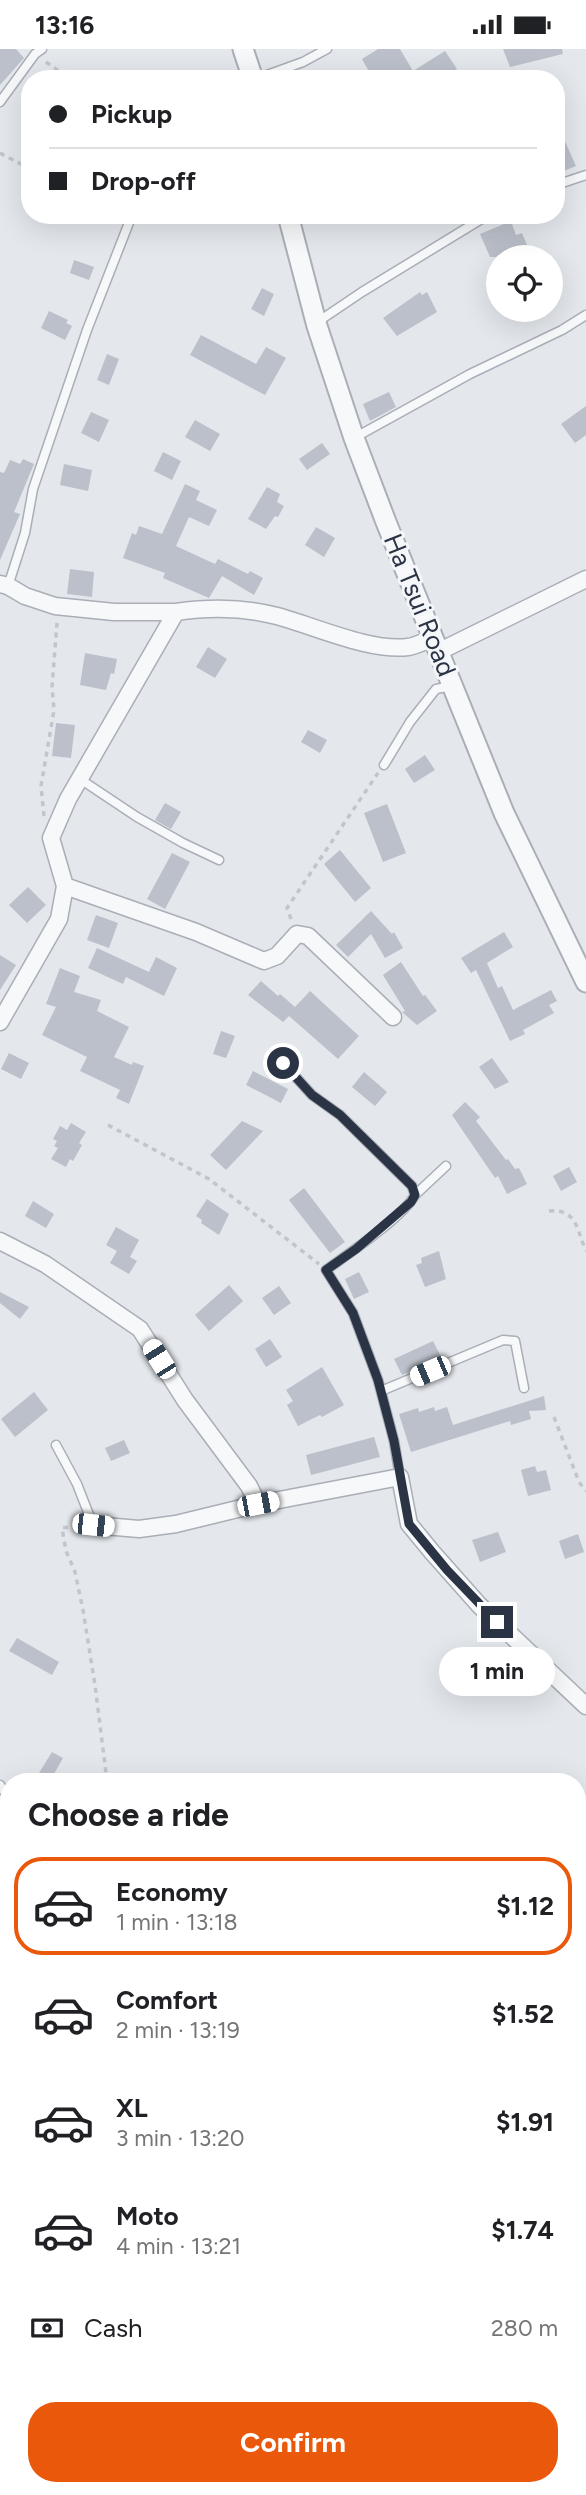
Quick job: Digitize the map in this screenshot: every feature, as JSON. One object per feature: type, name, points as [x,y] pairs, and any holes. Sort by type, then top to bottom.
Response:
[{"type":"street","points":[[243,49],[249,70]]},
{"type":"street","name":"Ha Tsui Road","points":[[290,224],[316,323],[354,438],[504,813],[586,982]]},
{"type":"street","points":[[4,585],[24,596],[55,605],[114,612],[176,612],[229,607],[275,615],[348,638],[391,648],[436,645],[586,579]]},
{"type":"street","points":[[0,1022],[4,1003],[59,919],[65,886],[51,838],[68,799],[176,612]]},
{"type":"street","points":[[65,886],[196,932],[264,961],[277,956],[297,934],[308,936],[393,1017]]},
{"type":"street","points":[[0,1241],[45,1264],[141,1329],[185,1400],[249,1486],[258,1504]]},
{"type":"street","points":[[93,1525],[139,1529],[176,1524],[258,1504],[400,1477],[409,1524],[479,1605],[586,1706]]},
{"type":"lane","points":[[273,70],[303,62],[327,49]]},
{"type":"lane","points":[[24,70],[38,52]]},
{"type":"lane","points":[[0,102],[21,74]]},
{"type":"lane","points":[[565,182],[586,174]]},
{"type":"lane","points":[[4,585],[25,533],[37,477],[87,330],[128,224]]},
{"type":"lane","points":[[316,323],[473,224]]},
{"type":"lane","points":[[354,438],[470,374],[562,330],[586,315]]},
{"type":"lane","points":[[384,765],[410,722],[436,689],[452,686]]},
{"type":"lane","points":[[80,779],[137,817],[219,860]]},
{"type":"lane","points":[[283,1063],[312,1095],[340,1115],[412,1186],[415,1195]]},
{"type":"lane","points":[[400,1477],[381,1391],[353,1313],[326,1270],[411,1202],[446,1166]]},
{"type":"lane","points":[[381,1391],[503,1340],[515,1341],[524,1388]]},
{"type":"lane","points":[[56,1445],[77,1484],[93,1525]]},
{"type":"path","points":[[38,52],[59,70]]},
{"type":"path","points":[[0,153],[21,164]]},
{"type":"path","points":[[51,838],[43,811],[41,786],[54,711],[52,687],[58,627],[55,605]]},
{"type":"path","points":[[297,934],[288,908],[384,765]]},
{"type":"path","points":[[108,1125],[209,1179],[326,1270]]},
{"type":"path","points":[[549,1211],[563,1210],[570,1214],[586,1251]]},
{"type":"path","points":[[554,1417],[579,1482],[586,1492]]},
{"type":"path","points":[[62,1528],[83,1610],[106,1773]]},
{"type":"building","points":[[0,49],[16,49],[24,58],[0,85]]},
{"type":"building","points":[[378,49],[400,49],[412,70],[368,70],[362,59]]},
{"type":"building","points":[[503,49],[562,49],[563,54],[510,67]]},
{"type":"building","points":[[445,51],[455,70],[415,70]]},
{"type":"building","points":[[565,141],[576,166],[565,170]]},
{"type":"building","points":[[504,224],[512,224],[516,235],[522,233],[527,245],[486,245],[486,248],[480,234]]},
{"type":"building","points":[[74,260],[94,267],[89,280],[70,273]]},
{"type":"building","points":[[262,288],[274,294],[264,316],[251,309]]},
{"type":"building","points":[[420,292],[422,295],[427,292],[437,312],[397,336],[383,318]]},
{"type":"building","points":[[49,311],[68,320],[66,323],[72,326],[65,340],[41,328]]},
{"type":"building","points":[[201,335],[256,364],[266,347],[286,358],[265,395],[190,355]]},
{"type":"building","points":[[107,354],[119,359],[109,385],[97,380]]},
{"type":"building","points":[[389,392],[396,407],[370,421],[363,404]]},
{"type":"building","points":[[586,406],[586,435],[575,443],[561,424]]},
{"type":"building","points":[[91,412],[109,420],[99,442],[81,433]]},
{"type":"building","points":[[195,420],[220,434],[210,451],[185,437]]},
{"type":"building","points":[[322,443],[330,454],[307,470],[299,459]]},
{"type":"building","points":[[163,452],[181,461],[172,480],[154,471]]},
{"type":"building","points":[[23,459],[34,464],[14,512],[20,514],[0,560],[0,472],[4,473],[10,460],[20,464]]},
{"type":"building","points":[[64,464],[92,470],[88,491],[60,485]]},
{"type":"building","points":[[185,484],[200,491],[196,500],[217,510],[209,526],[189,517],[176,546],[215,564],[218,559],[248,574],[250,571],[263,578],[254,595],[222,576],[209,598],[163,578],[165,573],[123,558],[132,533],[136,535],[139,526],[162,534]]},
{"type":"building","points":[[267,487],[280,494],[277,502],[284,506],[266,529],[248,519]]},
{"type":"building","points":[[316,527],[335,538],[324,557],[305,545]]},
{"type":"building","points":[[70,569],[94,572],[92,597],[67,594]]},
{"type":"building","points":[[208,647],[227,659],[215,678],[196,667]]},
{"type":"building","points":[[85,653],[117,659],[114,674],[111,673],[106,690],[80,685]]},
{"type":"building","points":[[56,723],[75,725],[71,758],[52,756]]},
{"type":"building","points":[[308,730],[327,740],[320,753],[301,742]]},
{"type":"building","points":[[425,755],[435,770],[414,783],[405,769]]},
{"type":"building","points":[[165,803],[181,812],[171,829],[155,820]]},
{"type":"building","points":[[387,804],[406,853],[383,862],[364,813]]},
{"type":"building","points":[[340,850],[371,888],[355,902],[324,864]]},
{"type":"building","points":[[172,853],[190,862],[165,909],[147,899]]},
{"type":"building","points":[[28,887],[46,905],[27,923],[9,905]]},
{"type":"building","points":[[371,911],[392,934],[394,932],[403,948],[385,958],[371,934],[348,957],[336,945]]},
{"type":"building","points":[[96,915],[118,923],[109,948],[87,940]]},
{"type":"building","points":[[504,932],[513,947],[487,963],[498,988],[502,986],[513,1010],[551,990],[557,1001],[549,1005],[554,1013],[523,1030],[525,1034],[510,1041],[476,970],[471,973],[461,958]]},
{"type":"building","points":[[97,948],[149,972],[156,957],[177,968],[164,996],[126,977],[123,984],[88,968]]},
{"type":"building","points":[[0,955],[16,965],[0,990]]},
{"type":"building","points":[[401,962],[423,996],[425,995],[437,1011],[417,1025],[402,1012],[405,1011],[383,975]]},
{"type":"building","points":[[60,968],[80,976],[74,992],[101,1000],[97,1011],[129,1027],[114,1057],[132,1065],[133,1062],[144,1066],[129,1104],[116,1098],[120,1090],[80,1071],[87,1057],[42,1035],[56,1007],[46,1004]]},
{"type":"building","points":[[261,981],[295,1007],[310,991],[359,1036],[338,1059],[289,1016],[283,1022],[248,995]]},
{"type":"building","points":[[221,1031],[235,1036],[226,1058],[213,1054]]},
{"type":"building","points":[[9,1053],[29,1063],[21,1079],[1,1069]]},
{"type":"building","points":[[492,1058],[509,1082],[495,1089],[479,1067]]},
{"type":"building","points":[[253,1071],[288,1089],[281,1103],[246,1085]]},
{"type":"building","points":[[364,1072],[387,1092],[375,1106],[352,1087]]},
{"type":"building","points":[[465,1102],[480,1117],[476,1121],[506,1160],[508,1159],[515,1169],[519,1168],[527,1184],[507,1194],[498,1176],[495,1178],[452,1115]]},
{"type":"building","points":[[242,1121],[263,1131],[226,1170],[210,1155]]},
{"type":"building","points":[[71,1123],[86,1132],[73,1161],[70,1159],[66,1167],[51,1159],[58,1148],[54,1146],[57,1141],[53,1139],[60,1126],[67,1130]]},
{"type":"building","points":[[569,1167],[577,1182],[561,1191],[553,1176]]},
{"type":"building","points":[[304,1188],[345,1242],[330,1253],[289,1200]]},
{"type":"building","points":[[207,1199],[229,1214],[219,1235],[201,1223],[202,1220],[196,1216]]},
{"type":"building","points":[[33,1201],[54,1214],[46,1228],[25,1216]]},
{"type":"building","points":[[116,1227],[139,1240],[130,1257],[137,1261],[129,1274],[110,1263],[117,1251],[106,1245]]},
{"type":"building","points":[[439,1251],[446,1279],[425,1287],[416,1265],[422,1263],[421,1258]]},
{"type":"building","points":[[359,1272],[369,1292],[354,1299],[345,1279]]},
{"type":"building","points":[[229,1285],[243,1301],[209,1331],[195,1315]]},
{"type":"building","points":[[279,1286],[291,1303],[274,1315],[262,1298]]},
{"type":"building","points":[[0,1292],[29,1307],[20,1319],[0,1303]]},
{"type":"building","points":[[270,1339],[282,1357],[266,1367],[255,1349]]},
{"type":"building","points":[[433,1341],[442,1359],[402,1375],[394,1359]]},
{"type":"building","points":[[322,1367],[344,1405],[298,1426],[287,1405],[293,1401],[286,1390]]},
{"type":"building","points":[[34,1392],[48,1410],[15,1437],[1,1419]]},
{"type":"building","points":[[544,1396],[546,1410],[529,1411],[531,1419],[511,1425],[510,1421],[411,1452],[399,1414],[418,1408],[419,1412],[434,1407],[435,1411],[447,1407],[453,1425]]},
{"type":"building","points":[[374,1437],[380,1457],[311,1475],[306,1455]]},
{"type":"building","points":[[124,1440],[130,1453],[111,1461],[105,1448]]},
{"type":"building","points":[[535,1466],[537,1472],[546,1470],[551,1490],[528,1496],[521,1470]]},
{"type":"building","points":[[498,1532],[506,1552],[480,1562],[472,1540]]},
{"type":"building","points":[[578,1534],[584,1552],[565,1559],[559,1541]]},
{"type":"building","points":[[17,1638],[59,1662],[52,1675],[9,1651]]},
{"type":"building","points":[[52,1752],[63,1758],[54,1773],[39,1773]]},
{"type":"route","points":[[283,1063],[312,1095],[340,1115],[412,1186],[415,1195],[411,1202],[356,1249],[326,1270],[353,1313],[378,1380],[394,1441],[409,1524],[447,1570],[497,1622]]}]
